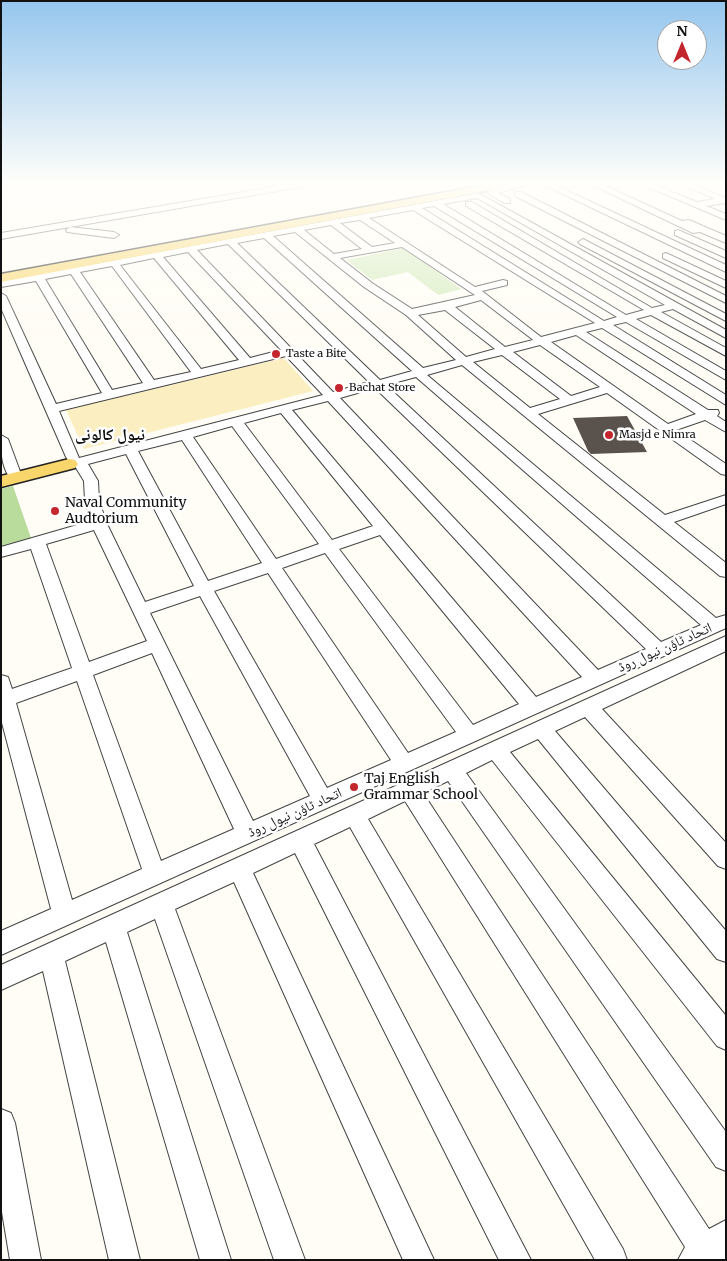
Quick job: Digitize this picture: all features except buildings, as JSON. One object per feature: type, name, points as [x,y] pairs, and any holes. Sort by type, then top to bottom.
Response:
[{"type":"main road","points":[[1,273],[175,243]]},
{"type":"main road","points":[[1,278],[183,243]]},
{"type":"main road","points":[[5,478],[74,461]]},
{"type":"street","points":[[1,284],[226,243]]},
{"type":"street","points":[[232,243],[659,651]]},
{"type":"street","points":[[1,978],[588,707],[722,630],[418,371],[276,243]]},
{"type":"street","points":[[314,243],[368,285],[410,313],[527,413],[726,572]]},
{"type":"street","points":[[360,243],[370,250]]},
{"type":"street","points":[[474,243],[726,401]]},
{"type":"street","points":[[503,243],[726,376]]},
{"type":"street","points":[[536,243],[726,353]]},
{"type":"street","points":[[562,243],[726,335]]},
{"type":"street","points":[[586,243],[726,318]]},
{"type":"street","points":[[597,249],[624,243]]},
{"type":"street","points":[[670,243],[726,269]]},
{"type":"street","points":[[332,257],[405,244],[478,293],[726,471]]},
{"type":"street","points":[[618,244],[726,300]]},
{"type":"street","points":[[641,273],[702,258],[724,245]]},
{"type":"street","points":[[191,249],[596,679]]},
{"type":"street","points":[[658,252],[726,285]]},
{"type":"street","points":[[156,255],[247,362]]},
{"type":"street","points":[[114,263],[199,374]]},
{"type":"street","points":[[74,271],[151,385]]},
{"type":"street","points":[[38,278],[110,395]]},
{"type":"street","points":[[410,313],[447,306],[503,283]]},
{"type":"street","points":[[1,296],[74,461],[79,482],[92,501],[99,524],[156,646],[248,834]]},
{"type":"street","points":[[74,461],[186,436],[376,382],[624,316],[650,310],[702,306],[726,300]]},
{"type":"street","points":[[447,306],[570,400]]},
{"type":"street","points":[[539,338],[577,331],[601,322]]},
{"type":"street","points":[[577,331],[726,428]]},
{"type":"street","points":[[50,409],[288,352]]},
{"type":"street","points":[[527,413],[610,388]]},
{"type":"street","points":[[74,461],[330,395]]},
{"type":"street","points":[[666,428],[726,408]]},
{"type":"street","points":[[284,409],[533,706]]},
{"type":"street","points":[[236,422],[469,735]]},
{"type":"street","points":[[186,436],[404,764]]},
{"type":"street","points":[[1,439],[5,478]]},
{"type":"street","points":[[130,450],[204,588],[323,800]]},
{"type":"street","points":[[662,521],[722,505]]},
{"type":"street","points":[[1,552],[99,524]]},
{"type":"street","points":[[140,610],[384,528]]},
{"type":"street","points":[[37,542],[155,875]]},
{"type":"street","name":"اتحاد ٹاؤن نیول روڈ","points":[[1,944],[659,651],[722,630]]},
{"type":"street","points":[[64,916],[3,694],[83,672],[156,646]]},
{"type":"street","points":[[588,707],[726,859]]},
{"type":"street","points":[[541,728],[726,950]]},
{"type":"street","points":[[496,750],[726,1037]]},
{"type":"street","points":[[452,770],[726,1157]]},
{"type":"street","points":[[409,790],[708,1251]]},
{"type":"street","points":[[354,815],[612,1260]]},
{"type":"street","points":[[300,840],[516,1260]]},
{"type":"street","points":[[239,868],[419,1260]]},
{"type":"street","points":[[161,904],[290,1260]]},
{"type":"street","points":[[113,926],[216,1260]]},
{"type":"street","points":[[51,954],[125,1260]]},
{"type":"street","points":[[1,1123],[26,1260]]},
{"type":"green space","points":[[404,248],[462,289],[438,295],[408,272],[372,280],[347,260]]},
{"type":"green space","points":[[13,486],[31,538],[1,546],[1,489]]},
{"type":"sand","points":[[284,358],[313,391],[84,449],[66,410]]},
{"type":"place","name":"Taste a Bite","points":[[276,354]]},
{"type":"place","name":"Bachat Store","points":[[339,388]]},
{"type":"place","name":"Masjd e Nimra","points":[[609,435]]},
{"type":"place","name":"Naval Community Audtorium","points":[[55,511]]},
{"type":"place","name":"Taj English Grammar School","points":[[354,787]]},
{"type":"district","name":"نیول کالونی","points":[[110,435]]}]
